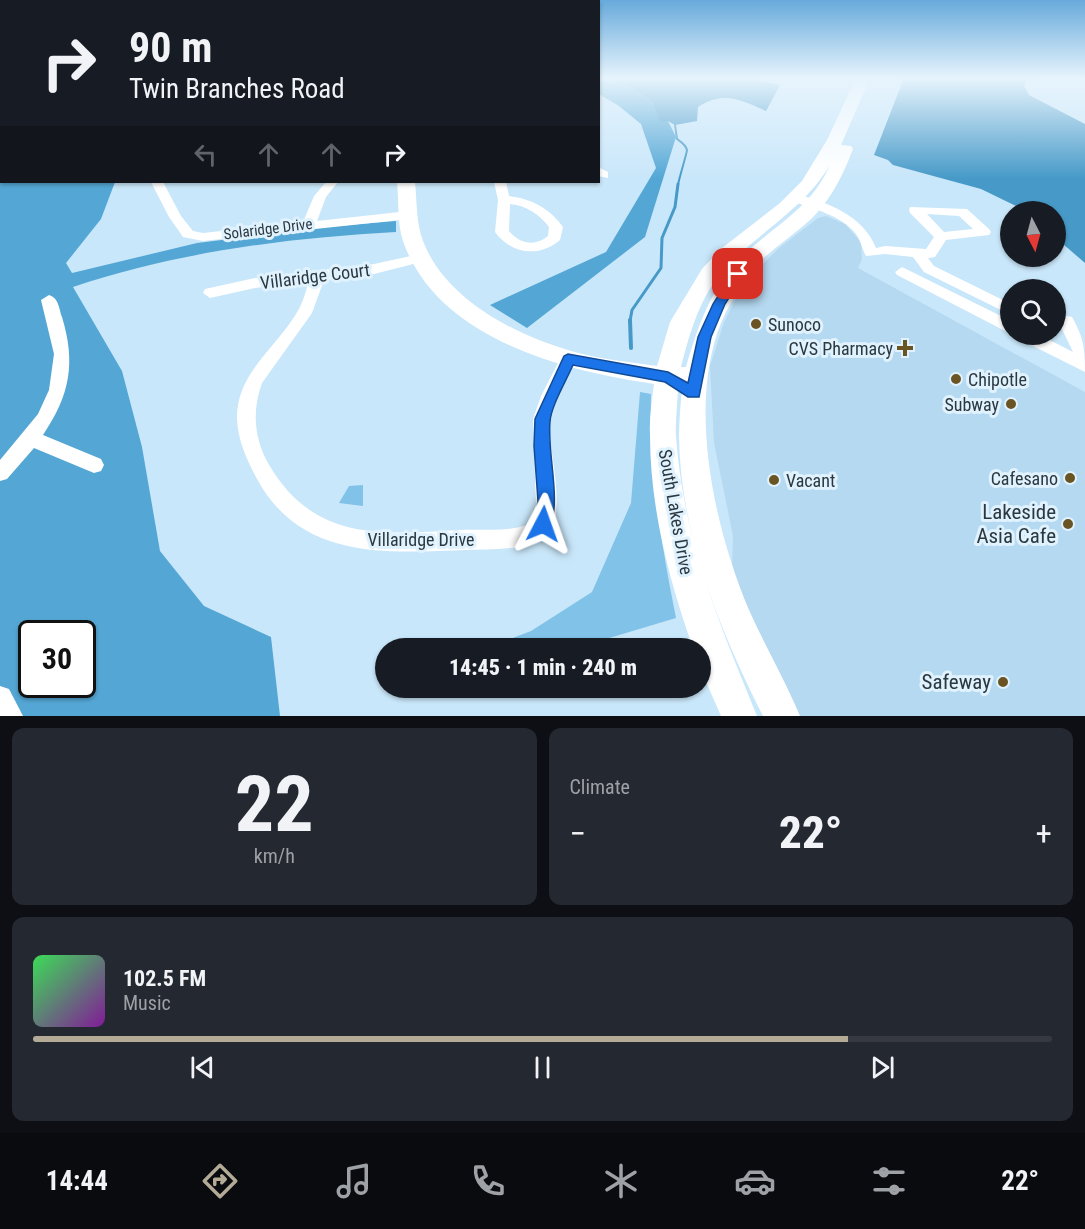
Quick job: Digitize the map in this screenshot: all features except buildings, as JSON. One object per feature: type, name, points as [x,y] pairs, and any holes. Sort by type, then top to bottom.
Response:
[{"type":"main road","name":"South Lakes Drive","points":[[805,202],[847,111]]},
{"type":"main road","name":"South Lakes Drive","points":[[782,716],[747,646],[714,556],[698,488],[686,382],[671,357],[686,313],[708,276],[744,239],[830,184],[861,111]]},
{"type":"main road","points":[[406,183],[413,241],[420,258],[443,288],[478,317],[523,341],[568,359],[686,382]]},
{"type":"main road","name":"South Lakes Drive","points":[[686,382],[663,434],[665,466],[676,537],[702,628],[739,716]]},
{"type":"street","name":"Solaridge Drive","points":[[158,183],[175,217],[188,234],[203,237],[409,215]]},
{"type":"street","points":[[309,224],[320,196],[331,183]]},
{"type":"street","points":[[500,183],[504,200],[502,232],[513,244],[537,248],[555,237],[556,226],[528,203],[504,200]]},
{"type":"street","points":[[805,202],[835,212],[853,223],[867,238],[871,253],[884,259],[920,257],[930,254],[941,236]]},
{"type":"street","points":[[920,257],[929,269],[1000,304]]},
{"type":"street","name":"Villaridge Court","points":[[210,293],[255,283],[374,269],[420,258]]},
{"type":"street","points":[[902,272],[1000,322]]},
{"type":"street","name":"Villaridge Drive","points":[[318,277],[307,309],[254,381],[248,394],[245,420],[253,451],[272,490],[290,510],[311,525],[338,535],[366,540],[448,541],[522,535],[540,529],[545,515],[546,501],[542,419],[568,359]]},
{"type":"street","points":[[0,473],[32,439],[50,414],[60,381],[62,352],[49,300]]},
{"type":"street","points":[[1066,321],[1085,362]]},
{"type":"street","points":[[1044,345],[1085,366]]},
{"type":"street","points":[[32,439],[94,465]]},
{"type":"street","points":[[0,698],[10,716]]},
{"type":"shaded area","points":[[626,111],[656,111],[660,121],[668,121],[676,137],[645,237],[527,328],[490,305],[606,252],[656,168],[641,124]]},
{"type":"shaded area","points":[[656,111],[698,111],[697,121],[675,125],[668,121],[660,122]]},
{"type":"shaded area","points":[[891,111],[1061,111],[1085,124],[1085,263],[1066,247],[1066,201],[1006,201],[981,189],[893,165],[888,160],[874,155]]},
{"type":"shaded area","points":[[0,183],[115,183],[101,219],[66,263],[72,273],[197,243],[396,221],[396,232],[314,238],[233,249],[152,264],[73,287],[122,371],[142,447],[160,551],[204,606],[271,637],[280,716],[0,716]]},
{"type":"shaded area","points":[[826,216],[845,224],[861,242],[862,259],[858,268],[1085,392],[1085,716],[799,716],[772,665],[732,571],[733,536],[714,443],[710,366],[724,322],[745,281],[779,248],[818,218]]},
{"type":"shaded area","points":[[640,392],[651,394],[652,451],[657,507],[676,618],[609,638],[512,638],[531,631],[592,592],[631,503]]},
{"type":"shaded area","points":[[363,485],[363,506],[339,503],[349,486]]},
{"type":"waterway","points":[[675,125],[677,139],[687,150],[678,185]]},
{"type":"waterway","points":[[630,321],[632,310],[661,268],[662,238],[675,207],[678,184]]},
{"type":"waterway","points":[[630,321],[631,348]]},
{"type":"place","name":"Sunoco","points":[[756,324]]},
{"type":"place","name":"CVS Pharmacy","points":[[905,348]]},
{"type":"place","name":"Chipotle","points":[[956,379]]},
{"type":"place","name":"Subway","points":[[1011,404]]},
{"type":"place","name":"Cafesano","points":[[1070,478]]},
{"type":"place","name":"Vacant","points":[[774,480]]},
{"type":"place","name":"Lakeside Asia Cafe","points":[[1068,524]]},
{"type":"place","name":"Safeway","points":[[1003,682]]},
{"type":"route","points":[[543,524],[546,501],[542,419],[568,359],[668,377],[693,393],[705,337],[719,304],[738,274]]}]
